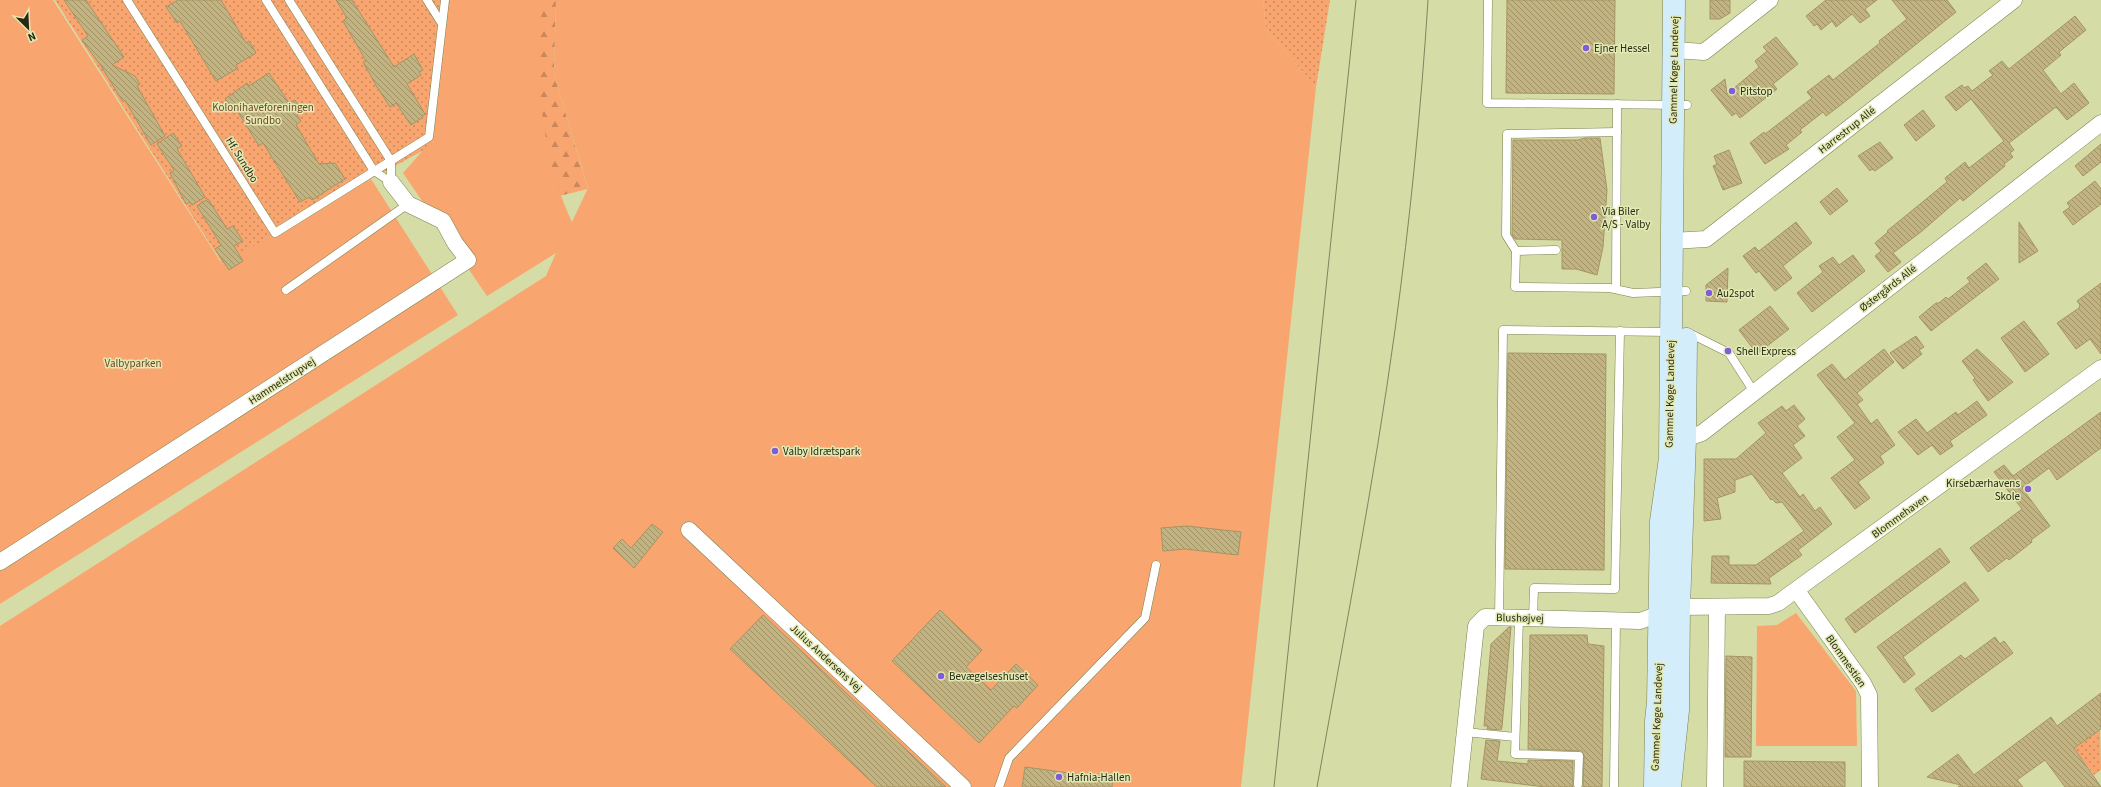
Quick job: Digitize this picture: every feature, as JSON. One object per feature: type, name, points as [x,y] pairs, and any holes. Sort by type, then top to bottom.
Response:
[{"type":"main road","name":"Gammel Køge Landevej","points":[[1674,0],[1681,51]]},
{"type":"main road","name":"Gammel Køge Landevej","points":[[1655,787],[1669,610],[1678,440],[1681,51],[1688,0]]},
{"type":"main road","name":"Gammel Køge Landevej","points":[[1669,610],[1678,710],[1670,772],[1670,787]]},
{"type":"street","points":[[1681,51],[1704,52],[1770,0]]},
{"type":"street","name":"Harrestrup Allé","points":[[1679,241],[1706,239],[2014,0]]},
{"type":"street","name":"Østergårds Allé","points":[[1678,440],[1702,433],[2101,123]]},
{"type":"street","name":"Hammelstrupvej","points":[[0,562],[468,260],[443,221],[408,204],[391,182]]},
{"type":"street","name":"Blommehaven","points":[[1669,610],[1769,606],[1778,603],[1797,591],[2101,368]]},
{"type":"street","name":"Julius Andersens Vej","points":[[689,530],[963,787]]},
{"type":"street","name":"Blommestien","points":[[1797,591],[1864,683],[1869,695],[1870,787]]},
{"type":"street","points":[[1715,787],[1717,608]]},
{"type":"street","name":"Blushøjvej","points":[[1459,787],[1476,626],[1485,617],[1640,621],[1669,610]]},
{"type":"lane","name":"Hf. Sundbo","points":[[127,0],[275,233],[429,137],[445,0]]},
{"type":"lane","points":[[266,0],[374,171],[391,182]]},
{"type":"lane","points":[[288,0],[391,161],[391,182]]},
{"type":"lane","points":[[427,0],[442,24]]},
{"type":"lane","points":[[1488,0],[1487,103],[1680,104]]},
{"type":"lane","points":[[1616,289],[1618,104]]},
{"type":"lane","points":[[1617,132],[1507,134],[1506,235],[1516,251],[1515,287],[1616,289],[1633,293],[1679,292]]},
{"type":"lane","points":[[286,290],[408,204]]},
{"type":"lane","points":[[1516,251],[1556,250]]},
{"type":"lane","points":[[1498,618],[1503,330],[1678,332],[1729,354],[1754,392]]},
{"type":"lane","points":[[1578,784],[1579,756],[1515,754],[1515,737],[1526,618],[1534,588],[1614,589],[1620,331]]},
{"type":"lane","points":[[999,787],[1009,758],[1144,618],[1156,565]]},
{"type":"lane","points":[[1614,786],[1616,620]]},
{"type":"lane","points":[[1465,732],[1515,737]]},
{"type":"green space","name":"Valbyparken","points":[[0,0],[53,0],[222,264],[371,179],[458,315],[0,604]]},
{"type":"green space","name":"Kolonihaveforeningen Sundbo","points":[[55,0],[454,0],[435,144],[371,179],[228,272]]},
{"type":"green space","name":"Valby Idrætspark","points":[[450,0],[545,0],[540,33],[540,75],[543,118],[551,161],[572,222],[588,188],[554,74],[556,0],[1263,0],[1266,29],[1316,87],[1241,787],[0,787],[0,626],[546,276],[556,253],[487,296],[403,173],[432,140]]},
{"type":"green space","points":[[527,0],[556,0],[554,74],[588,189],[547,199]]},
{"type":"green space","points":[[1263,0],[1330,0],[1316,87],[1266,29]]},
{"type":"green space","points":[[1796,613],[1856,691],[1857,746],[1756,746],[1757,626],[1777,625]]},
{"type":"green space","points":[[2100,730],[2101,770],[2094,775],[2074,748]]},
{"type":"building","points":[[64,0],[86,0],[124,57],[112,65],[135,76],[140,84],[137,86],[165,136],[151,145],[125,100],[123,102],[101,66],[82,40],[88,36]]},
{"type":"building","points":[[178,0],[221,0],[246,43],[249,41],[256,53],[236,65],[238,68],[216,81],[180,21],[177,23],[166,7]]},
{"type":"building","points":[[336,0],[352,0],[394,67],[414,54],[423,70],[419,72],[421,75],[407,84],[425,114],[422,116],[423,117],[411,125],[396,103],[390,107],[363,62],[366,61],[343,21],[347,18]]},
{"type":"building","points":[[1507,0],[1615,0],[1614,94],[1506,93]]},
{"type":"building","points":[[1710,0],[1730,0],[1730,13],[1720,19],[1710,19]]},
{"type":"building","points":[[1826,0],[1877,0],[1865,9],[1870,16],[1860,23],[1852,14],[1836,27],[1832,21],[1821,30],[1817,24],[1814,26],[1806,16]]},
{"type":"building","points":[[1892,0],[1947,0],[1956,12],[1842,104],[1826,116],[1823,112],[1800,130],[1802,132],[1786,145],[1789,149],[1765,164],[1750,143],[1764,132],[1765,134],[1812,98],[1807,92],[1829,75],[1833,80],[1880,43],[1879,41],[1907,19]]},
{"type":"building","points":[[2075,16],[2086,30],[2059,52],[2061,55],[2043,70],[2061,94],[2074,83],[2089,103],[2067,120],[2056,107],[2009,143],[2014,150],[2010,153],[2013,157],[2004,164],[2005,166],[1963,201],[1960,198],[1922,231],[1893,253],[1901,262],[1888,272],[1875,256],[1881,251],[1875,243],[1888,232],[1887,231],[1947,182],[1945,178],[1965,162],[1969,168],[2004,141],[1971,99],[1956,111],[1945,97],[1962,85],[1964,88],[1968,86],[1972,91],[1993,75],[1989,71],[2002,61],[2009,69]]},
{"type":"building","points":[[1776,37],[1798,64],[1773,84],[1777,89],[1740,118],[1736,113],[1732,116],[1711,90],[1725,79],[1727,94],[1759,67],[1755,61],[1767,51],[1763,47]]},
{"type":"building","points":[[269,73],[289,103],[295,100],[302,111],[297,115],[301,121],[296,125],[319,164],[335,163],[345,179],[312,200],[309,197],[300,202],[263,143],[259,146],[236,109],[232,111],[225,99],[247,83],[249,86]]},
{"type":"building","points":[[1923,110],[1935,126],[1916,141],[1904,125]]},
{"type":"building","points":[[173,133],[182,146],[177,149],[205,197],[192,205],[190,202],[186,204],[170,173],[174,170],[157,144]]},
{"type":"building","points":[[1585,138],[1600,138],[1607,190],[1603,247],[1597,275],[1576,269],[1562,269],[1562,240],[1515,239],[1512,235],[1513,140],[1578,140]]},
{"type":"building","points":[[1880,142],[1893,158],[1875,171],[1872,169],[1870,171],[1858,156]]},
{"type":"building","points":[[2101,144],[2101,162],[2083,176],[2075,166]]},
{"type":"building","points":[[1729,150],[1742,183],[1723,190],[1713,166],[1717,164],[1714,156]]},
{"type":"building","points":[[2095,181],[2101,189],[2101,204],[2073,225],[2063,212],[2070,207],[2067,203]]},
{"type":"building","points":[[1837,188],[1848,201],[1830,215],[1820,202]]},
{"type":"building","points":[[208,199],[227,229],[233,226],[243,241],[234,246],[243,261],[229,270],[215,249],[221,245],[197,206]]},
{"type":"building","points":[[1796,222],[1812,243],[1783,266],[1792,278],[1775,291],[1759,271],[1756,273],[1743,256],[1755,247],[1759,251]]},
{"type":"building","points":[[2019,222],[2038,251],[2019,263]]},
{"type":"building","points":[[1853,255],[1865,271],[1812,312],[1797,293],[1823,272],[1819,266],[1833,257],[1839,265]]},
{"type":"building","points":[[1986,263],[1999,279],[1931,331],[1919,317],[1936,303],[1939,303],[1946,297],[1948,299],[1970,282],[1967,278]]},
{"type":"building","points":[[1728,268],[1727,302],[1706,301],[1706,285]]},
{"type":"building","points":[[2101,283],[2101,354],[2090,339],[2076,349],[2057,323],[2079,308],[2080,305],[2077,301]]},
{"type":"building","points":[[1770,306],[1789,329],[1757,354],[1739,330]]},
{"type":"building","points":[[2024,321],[2049,354],[2025,372],[2001,338]]},
{"type":"building","points":[[1916,336],[1924,347],[1919,350],[1922,354],[1903,369],[1890,353]]},
{"type":"building","points":[[1884,349],[1894,362],[1857,393],[1863,400],[1857,404],[1871,424],[1877,419],[1895,445],[1880,456],[1884,463],[1858,482],[1870,498],[1855,509],[1831,478],[1855,460],[1837,437],[1855,423],[1817,375],[1832,364],[1845,380]]},
{"type":"building","points":[[1977,349],[2013,382],[1988,401],[1973,380],[1975,378],[1962,361]]},
{"type":"building","points":[[1508,353],[1606,354],[1604,570],[1505,569]]},
{"type":"building","points":[[1977,401],[1987,415],[1950,441],[1953,446],[1940,455],[1932,445],[1918,455],[1898,432],[1916,419],[1927,433],[1956,412],[1958,415]]},
{"type":"building","points":[[1794,405],[1805,419],[1797,426],[1805,436],[1793,445],[1802,458],[1782,473],[1800,497],[1803,494],[1815,511],[1820,507],[1832,524],[1798,550],[1802,555],[1769,578],[1771,584],[1711,583],[1712,556],[1729,556],[1729,565],[1756,565],[1804,531],[1782,502],[1776,503],[1772,499],[1771,500],[1752,474],[1735,480],[1735,492],[1717,498],[1721,519],[1704,521],[1704,459],[1736,459],[1766,433],[1758,423],[1782,406],[1786,411]]},
{"type":"building","points":[[2101,412],[2101,448],[2057,480],[2049,468],[2022,488],[2050,526],[2031,540],[2032,542],[2009,560],[2007,558],[1988,572],[1970,548],[2022,509],[1994,472],[2004,465],[2013,476]]},
{"type":"building","points":[[652,524],[663,532],[634,568],[613,548],[622,539],[631,548]]},
{"type":"building","points":[[1187,526],[1241,532],[1238,555],[1185,549],[1163,551],[1161,528]]},
{"type":"building","points":[[1940,548],[1950,562],[1855,633],[1845,619]]},
{"type":"building","points":[[1965,582],[1979,600],[1903,657],[1915,674],[1904,683],[1877,647]]},
{"type":"building","name":"Bevægelseshuset","points":[[940,610],[982,650],[966,667],[991,690],[1016,664],[1038,685],[1017,708],[1014,706],[979,743],[892,661]]},
{"type":"building","points":[[763,615],[946,787],[877,787],[730,649]]},
{"type":"building","points":[[1509,627],[1511,627],[1502,727],[1501,730],[1487,729],[1488,726],[1484,726],[1491,644]]},
{"type":"building","points":[[1530,635],[1587,635],[1588,644],[1604,646],[1602,787],[1583,787],[1584,756],[1582,751],[1528,749]]},
{"type":"building","points":[[1995,637],[2000,644],[2004,641],[2013,653],[1932,712],[1915,689],[1961,655],[1965,659]]},
{"type":"building","points":[[1726,656],[1752,657],[1751,757],[1725,757]]},
{"type":"building","points":[[2101,693],[2101,729],[2074,748],[2101,787],[2065,787],[2045,760],[2017,780],[2023,787],[1958,787],[1961,785],[1927,777],[1958,754],[1974,775],[2051,717],[2057,726]]},
{"type":"building","points":[[1486,740],[1500,741],[1497,761],[1528,764],[1528,760],[1573,761],[1573,787],[1545,787],[1481,779]]},
{"type":"building","points":[[1744,761],[1845,762],[1845,787],[1744,787]]},
{"type":"building","name":"Hafnia-Hallen","points":[[1025,767],[1113,779],[1112,787],[1022,787]]},
{"type":"tram line","points":[[1274,787],[1356,0]]},
{"type":"tram line","points":[[1317,787],[1387,387],[1406,248],[1422,82],[1428,0]]},
{"type":"place","name":"Ejner Hessel","points":[[1586,48]]},
{"type":"place","name":"Pitstop","points":[[1732,91]]},
{"type":"place","name":"Via Biler A/S - Valby","points":[[1594,217]]},
{"type":"place","name":"Au2spot","points":[[1709,293]]},
{"type":"place","name":"Shell Express","points":[[1728,351]]},
{"type":"place","name":"Valby Idrætspark","points":[[775,451]]},
{"type":"place","name":"Kirsebærhavens Skole","points":[[2028,489]]},
{"type":"place","name":"Bevægelseshuset","points":[[941,676]]},
{"type":"place","name":"Hafnia-Hallen","points":[[1059,777]]}]
